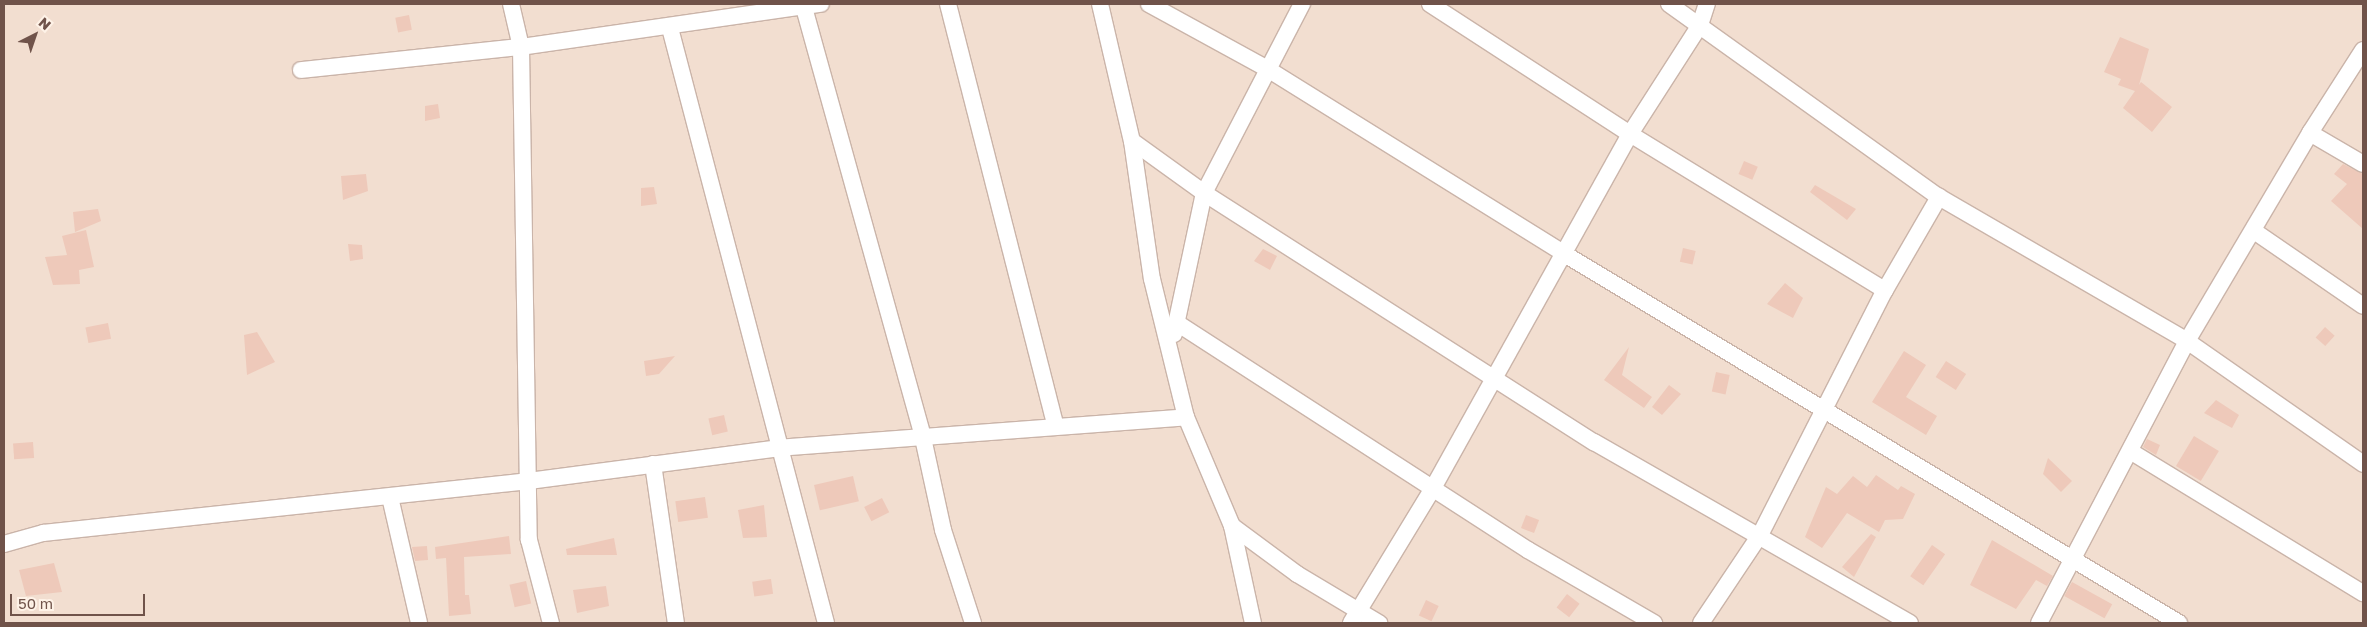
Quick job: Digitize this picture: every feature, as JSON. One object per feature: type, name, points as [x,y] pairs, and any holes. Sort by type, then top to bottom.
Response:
[{"type":"street","points":[[511,4],[521,47],[529,540],[551,623]]},
{"type":"street","points":[[301,70],[521,47],[670,28],[804,5],[821,4]]},
{"type":"street","points":[[948,4],[1056,424]]},
{"type":"street","points":[[1100,4],[1132,141],[1152,279],[1186,416],[1232,526],[1252,623]]},
{"type":"street","points":[[1149,4],[1266,68],[1566,255],[2070,560],[2179,623]]},
{"type":"street","points":[[1171,351],[1204,193],[1266,68],[1302,4]]},
{"type":"street","points":[[1430,4],[1630,134],[1885,290]]},
{"type":"street","points":[[1669,4],[1940,197],[2187,341],[2363,464]]},
{"type":"street","points":[[1355,618],[1433,488],[1493,378],[1566,255],[1630,134],[1700,25],[1707,4]]},
{"type":"street","points":[[804,5],[923,438],[943,530],[973,623]]},
{"type":"street","points":[[670,28],[778,448],[826,623]]},
{"type":"street","points":[[2038,623],[2187,341],[2254,231],[2310,133],[2363,50]]},
{"type":"street","points":[[2310,133],[2363,164]]},
{"type":"street","points":[[1132,141],[1204,193],[1594,442],[1760,535],[1910,623]]},
{"type":"street","points":[[1701,623],[1760,535],[1826,413],[1885,290],[1940,197]]},
{"type":"street","points":[[2254,231],[2363,306]]},
{"type":"street","points":[[1177,323],[1433,488],[1654,623]]},
{"type":"street","points":[[4,544],[43,533],[529,481],[778,448],[923,438],[1056,424],[1186,416]]},
{"type":"street","points":[[2130,451],[2363,593]]},
{"type":"street","points":[[653,464],[676,623]]},
{"type":"street","points":[[390,497],[419,623]]},
{"type":"street","points":[[1232,526],[1355,618],[1379,623]]},
{"type":"shaded area","points":[[4,4],[2363,4],[2363,623],[4,623]]},
{"type":"building","points":[[409,15],[412,30],[398,32],[395,18]]},
{"type":"building","points":[[2120,37],[2149,49],[2139,85],[2141,82],[2172,107],[2152,132],[2123,108],[2135,91],[2118,85],[2121,79],[2104,72]]},
{"type":"building","points":[[438,104],[440,118],[425,121],[425,106]]},
{"type":"building","points":[[1744,161],[1758,167],[1752,180],[1739,174]]},
{"type":"building","points":[[2343,164],[2363,174],[2363,229],[2331,201],[2347,184],[2334,174]]},
{"type":"building","points":[[366,174],[368,191],[343,200],[341,176]]},
{"type":"building","points":[[1815,185],[1856,209],[1847,220],[1810,192]]},
{"type":"building","points":[[654,187],[657,204],[641,206],[641,188]]},
{"type":"building","points":[[98,209],[101,221],[75,232],[73,212]]},
{"type":"building","points":[[86,230],[94,267],[79,270],[80,284],[53,285],[45,257],[67,255],[62,236]]},
{"type":"building","points":[[348,244],[362,245],[363,259],[350,261]]},
{"type":"building","points":[[1683,248],[1696,251],[1693,265],[1680,262]]},
{"type":"building","points":[[1263,249],[1277,256],[1270,270],[1254,261]]},
{"type":"building","points":[[1785,283],[1803,298],[1793,318],[1767,304]]},
{"type":"building","points":[[108,323],[111,339],[88,343],[85,327]]},
{"type":"building","points":[[2325,327],[2335,336],[2325,346],[2316,337]]},
{"type":"building","points":[[257,332],[275,362],[247,375],[244,335]]},
{"type":"building","points":[[1629,347],[1622,375],[1652,397],[1644,408],[1604,380]]},
{"type":"building","points":[[1904,351],[1926,365],[1906,397],[1937,416],[1926,435],[1872,402]]},
{"type":"building","points":[[675,356],[659,374],[646,376],[644,361]]},
{"type":"building","points":[[1946,361],[1966,374],[1956,390],[1936,377]]},
{"type":"building","points":[[1716,372],[1730,375],[1726,394],[1712,392]]},
{"type":"building","points":[[1669,385],[1681,394],[1662,415],[1652,407]]},
{"type":"building","points":[[2216,400],[2239,415],[2232,428],[2204,413]]},
{"type":"building","points":[[724,415],[728,432],[712,435],[708,419]]},
{"type":"building","points":[[2194,436],[2219,451],[2201,481],[2176,466]]},
{"type":"building","points":[[2147,439],[2160,445],[2156,455],[2143,447]]},
{"type":"building","points":[[33,442],[34,458],[14,459],[13,443]]},
{"type":"building","points":[[2048,458],[2072,481],[2061,492],[2043,474]]},
{"type":"building","points":[[1876,475],[1898,490],[1901,486],[1915,494],[1903,519],[1885,520],[1879,532],[1847,513],[1822,548],[1805,537],[1826,487],[1837,494],[1853,476],[1867,487]]},
{"type":"building","points":[[853,476],[859,501],[820,510],[814,485]]},
{"type":"building","points":[[705,497],[708,518],[678,522],[675,501]]},
{"type":"building","points":[[882,498],[889,512],[871,521],[864,507]]},
{"type":"building","points":[[764,505],[767,537],[743,538],[738,510]]},
{"type":"building","points":[[1526,515],[1539,520],[1534,533],[1521,528]]},
{"type":"building","points":[[1871,534],[1876,537],[1854,577],[1842,567]]},
{"type":"building","points":[[509,536],[511,554],[464,557],[465,595],[469,595],[471,614],[449,616],[446,558],[436,559],[435,547]]},
{"type":"building","points":[[614,538],[617,555],[567,555],[566,549]]},
{"type":"building","points":[[1992,540],[2053,576],[2047,586],[2036,580],[2016,609],[1970,585]]},
{"type":"building","points":[[1932,545],[1945,554],[1923,585],[1910,576]]},
{"type":"building","points":[[427,546],[428,560],[415,561],[412,547]]},
{"type":"building","points":[[54,563],[62,592],[26,596],[19,570]]},
{"type":"building","points":[[771,579],[773,594],[754,596],[752,582]]},
{"type":"building","points":[[526,581],[531,603],[515,607],[509,585]]},
{"type":"building","points":[[2072,582],[2112,604],[2104,618],[2064,596]]},
{"type":"building","points":[[606,586],[609,606],[577,613],[573,590]]},
{"type":"building","points":[[1567,594],[1580,604],[1569,617],[1557,607]]},
{"type":"building","points":[[1426,600],[1439,606],[1432,621],[1419,615]]}]
